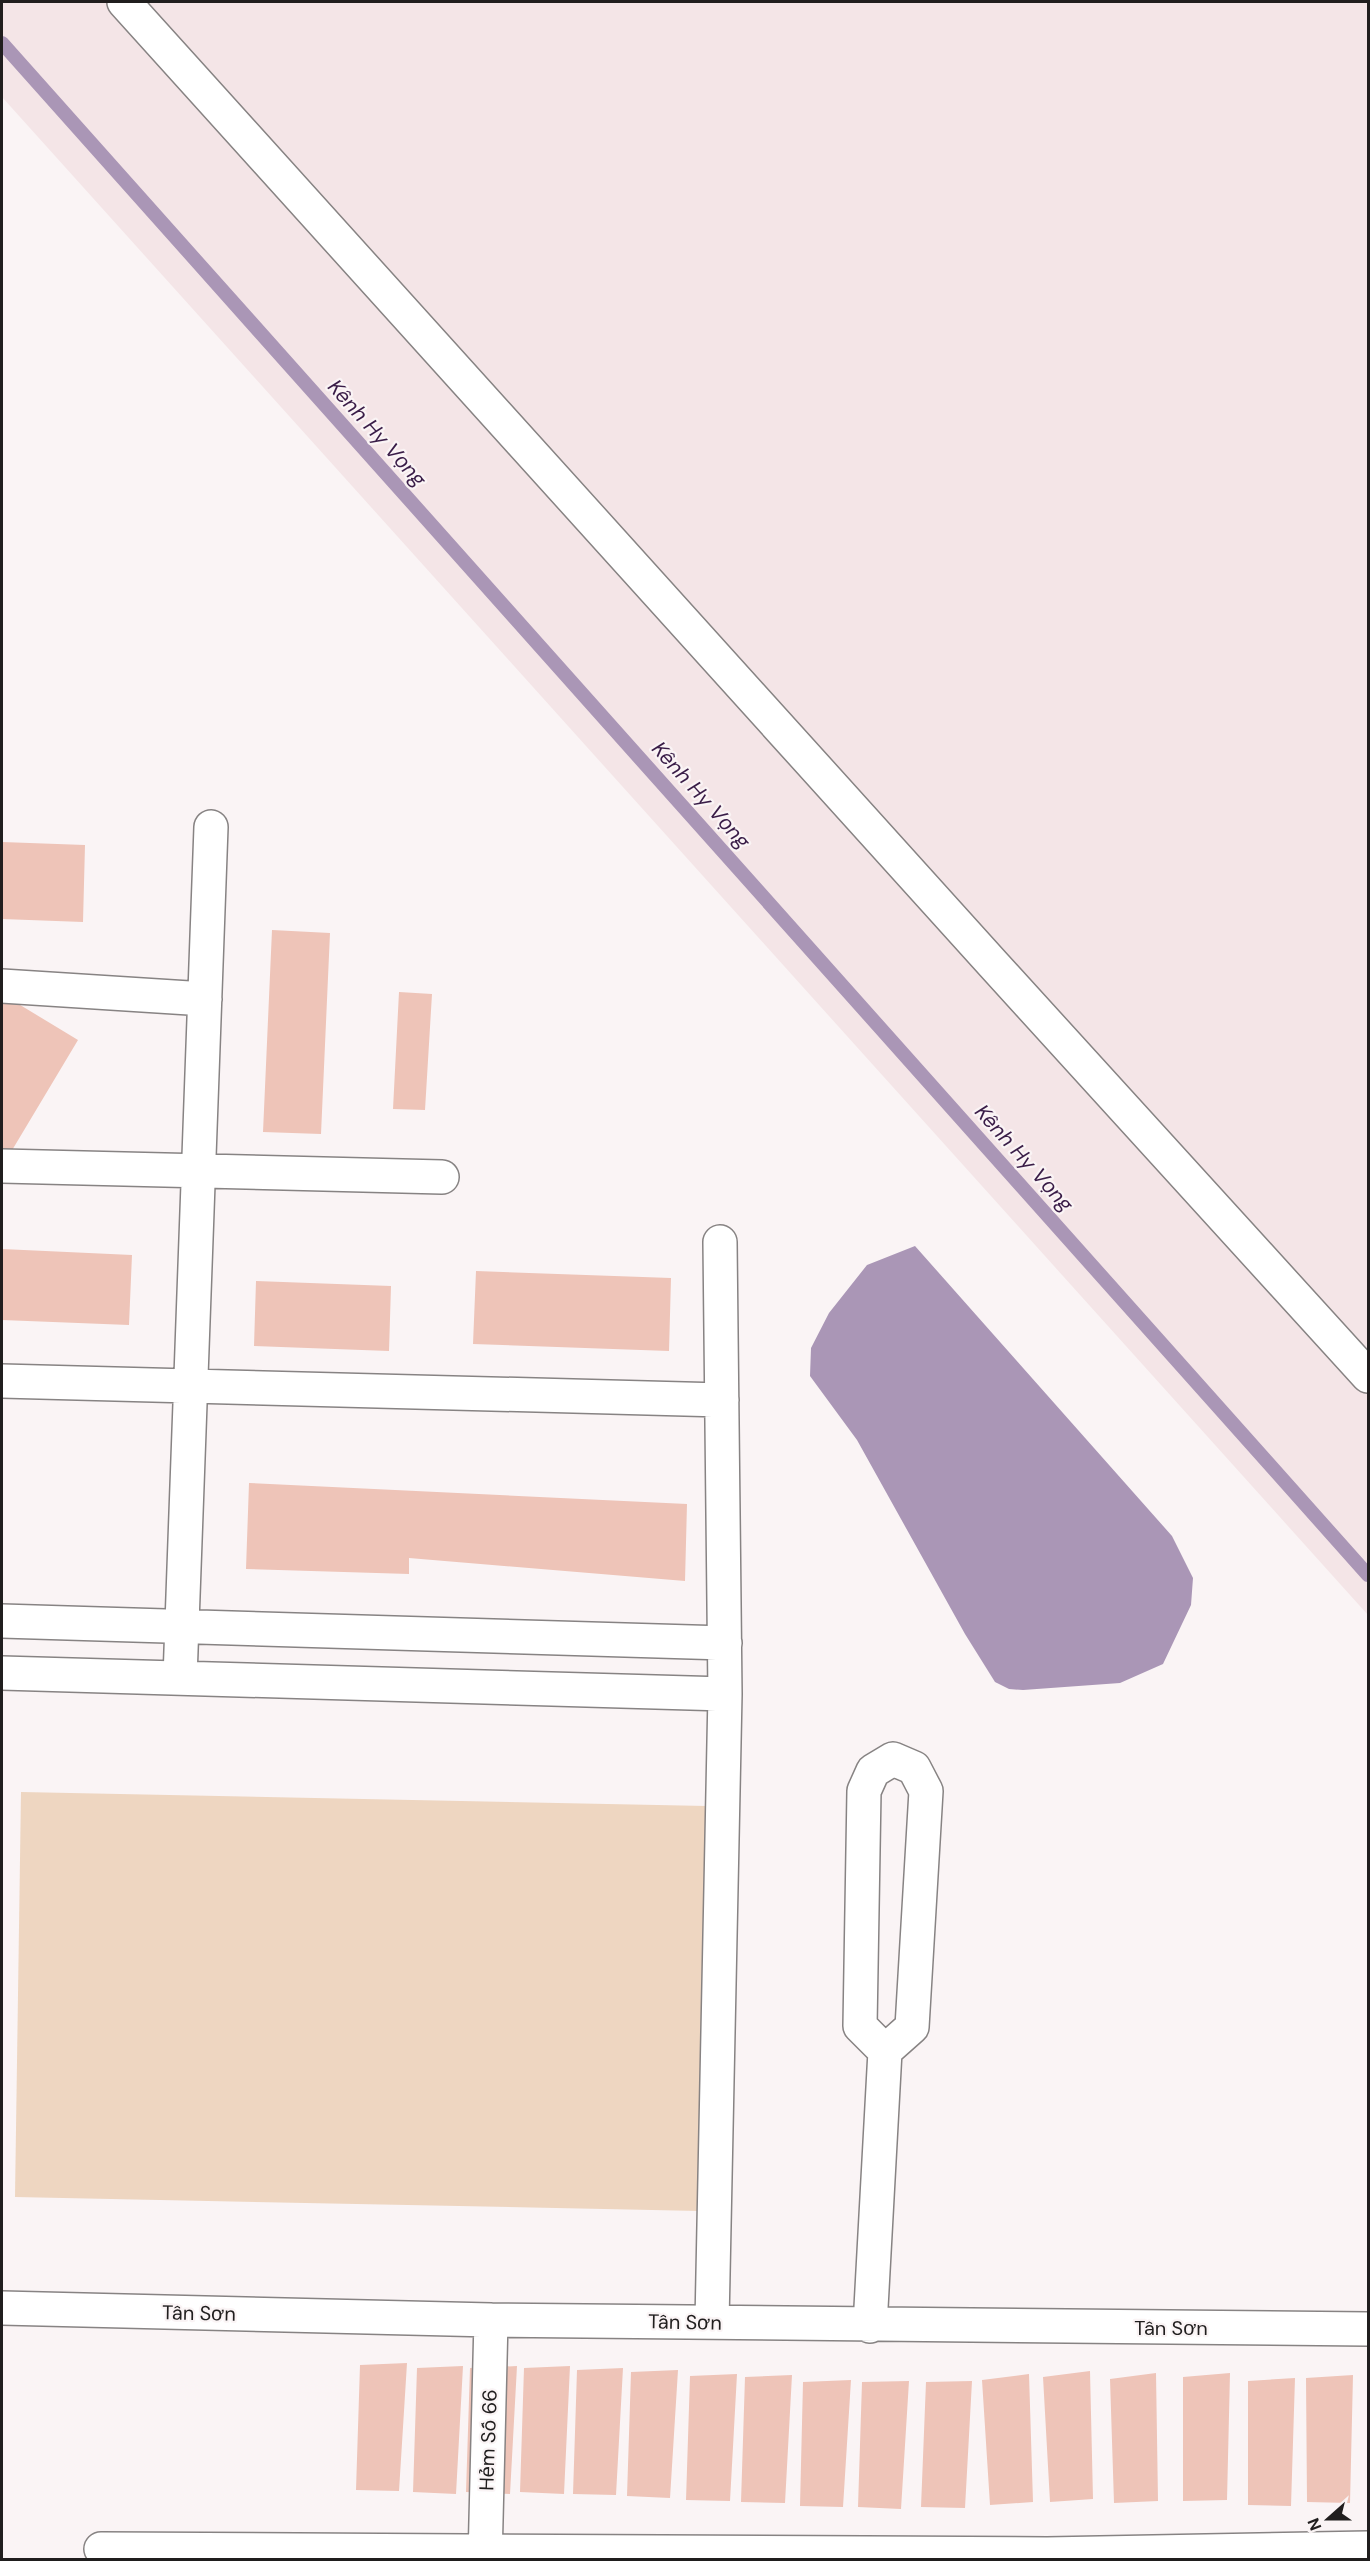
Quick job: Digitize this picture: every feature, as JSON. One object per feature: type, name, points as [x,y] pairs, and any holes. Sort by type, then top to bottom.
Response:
[{"type":"street","points":[[124,2],[1368,1376]]},
{"type":"street","points":[[180,1678],[211,827]]},
{"type":"street","points":[[2,986],[205,999]]},
{"type":"street","points":[[2,1166],[442,1177]]},
{"type":"street","points":[[712,2322],[725,1694],[720,1242]]},
{"type":"street","points":[[2,1381],[722,1400]]},
{"type":"street","points":[[2,1621],[725,1643]]},
{"type":"street","points":[[2,1673],[725,1694]]},
{"type":"street","points":[[870,2326],[885,2051],[912,2027],[926,1791],[914,1768],[893,1759],[873,1771],[864,1791],[860,2026],[885,2051]]},
{"type":"street","name":"Tân Sơn","points":[[2,2308],[491,2320],[870,2326],[1368,2329]]},
{"type":"street","name":"Hẻm Số 66","points":[[485,2556],[491,2320]]},
{"type":"street","points":[[101,2549],[485,2556],[1047,2556],[1368,2548]]},
{"type":"shaded area","points":[[2,2],[1368,2],[1368,1615],[2,97]]},
{"type":"shaded area","points":[[915,1246],[1172,1536],[1193,1578],[1191,1605],[1163,1664],[1120,1683],[1023,1690],[1009,1689],[995,1682],[965,1634],[857,1440],[810,1376],[811,1348],[829,1313],[867,1265]]},
{"type":"shaded area","points":[[21,1792],[707,1806],[700,2211],[15,2197]]},
{"type":"building","points":[[2,842],[85,845],[83,922],[2,919]]},
{"type":"building","points":[[272,930],[330,933],[321,1134],[263,1132]]},
{"type":"building","points":[[399,992],[432,994],[425,1110],[393,1109]]},
{"type":"building","points":[[2,994],[78,1040],[2,1167]]},
{"type":"building","points":[[2,1249],[132,1255],[129,1325],[2,1320]]},
{"type":"building","points":[[476,1271],[671,1278],[669,1351],[473,1344]]},
{"type":"building","points":[[256,1281],[391,1286],[389,1351],[254,1346]]},
{"type":"building","points":[[249,1483],[687,1504],[685,1581],[409,1558],[409,1574],[246,1569]]},
{"type":"building","points":[[407,2363],[399,2491],[356,2490],[360,2365]]},
{"type":"building","points":[[463,2366],[456,2494],[413,2492],[417,2368]]},
{"type":"building","points":[[517,2366],[510,2494],[466,2492],[470,2368]]},
{"type":"building","points":[[570,2366],[564,2494],[520,2492],[524,2368]]},
{"type":"building","points":[[623,2368],[616,2495],[573,2494],[577,2370]]},
{"type":"building","points":[[678,2370],[670,2498],[627,2496],[631,2372]]},
{"type":"building","points":[[1090,2371],[1093,2499],[1050,2502],[1043,2377]]},
{"type":"building","points":[[1156,2373],[1158,2501],[1114,2503],[1110,2379]]},
{"type":"building","points":[[1230,2373],[1227,2500],[1183,2501],[1183,2377]]},
{"type":"building","points":[[737,2374],[730,2501],[686,2500],[690,2376]]},
{"type":"building","points":[[1029,2374],[1033,2502],[990,2505],[982,2380]]},
{"type":"building","points":[[792,2375],[785,2503],[741,2502],[745,2377]]},
{"type":"building","points":[[1353,2375],[1350,2503],[1307,2502],[1306,2378]]},
{"type":"building","points":[[1295,2378],[1291,2506],[1248,2505],[1248,2381]]},
{"type":"building","points":[[851,2380],[843,2507],[800,2506],[803,2382]]},
{"type":"building","points":[[909,2381],[901,2509],[858,2507],[862,2382]]},
{"type":"building","points":[[972,2381],[965,2508],[921,2507],[926,2382]]},
{"type":"waterway","name":"Kênh Hy Vọng","points":[[2,43],[1368,1575]]}]
